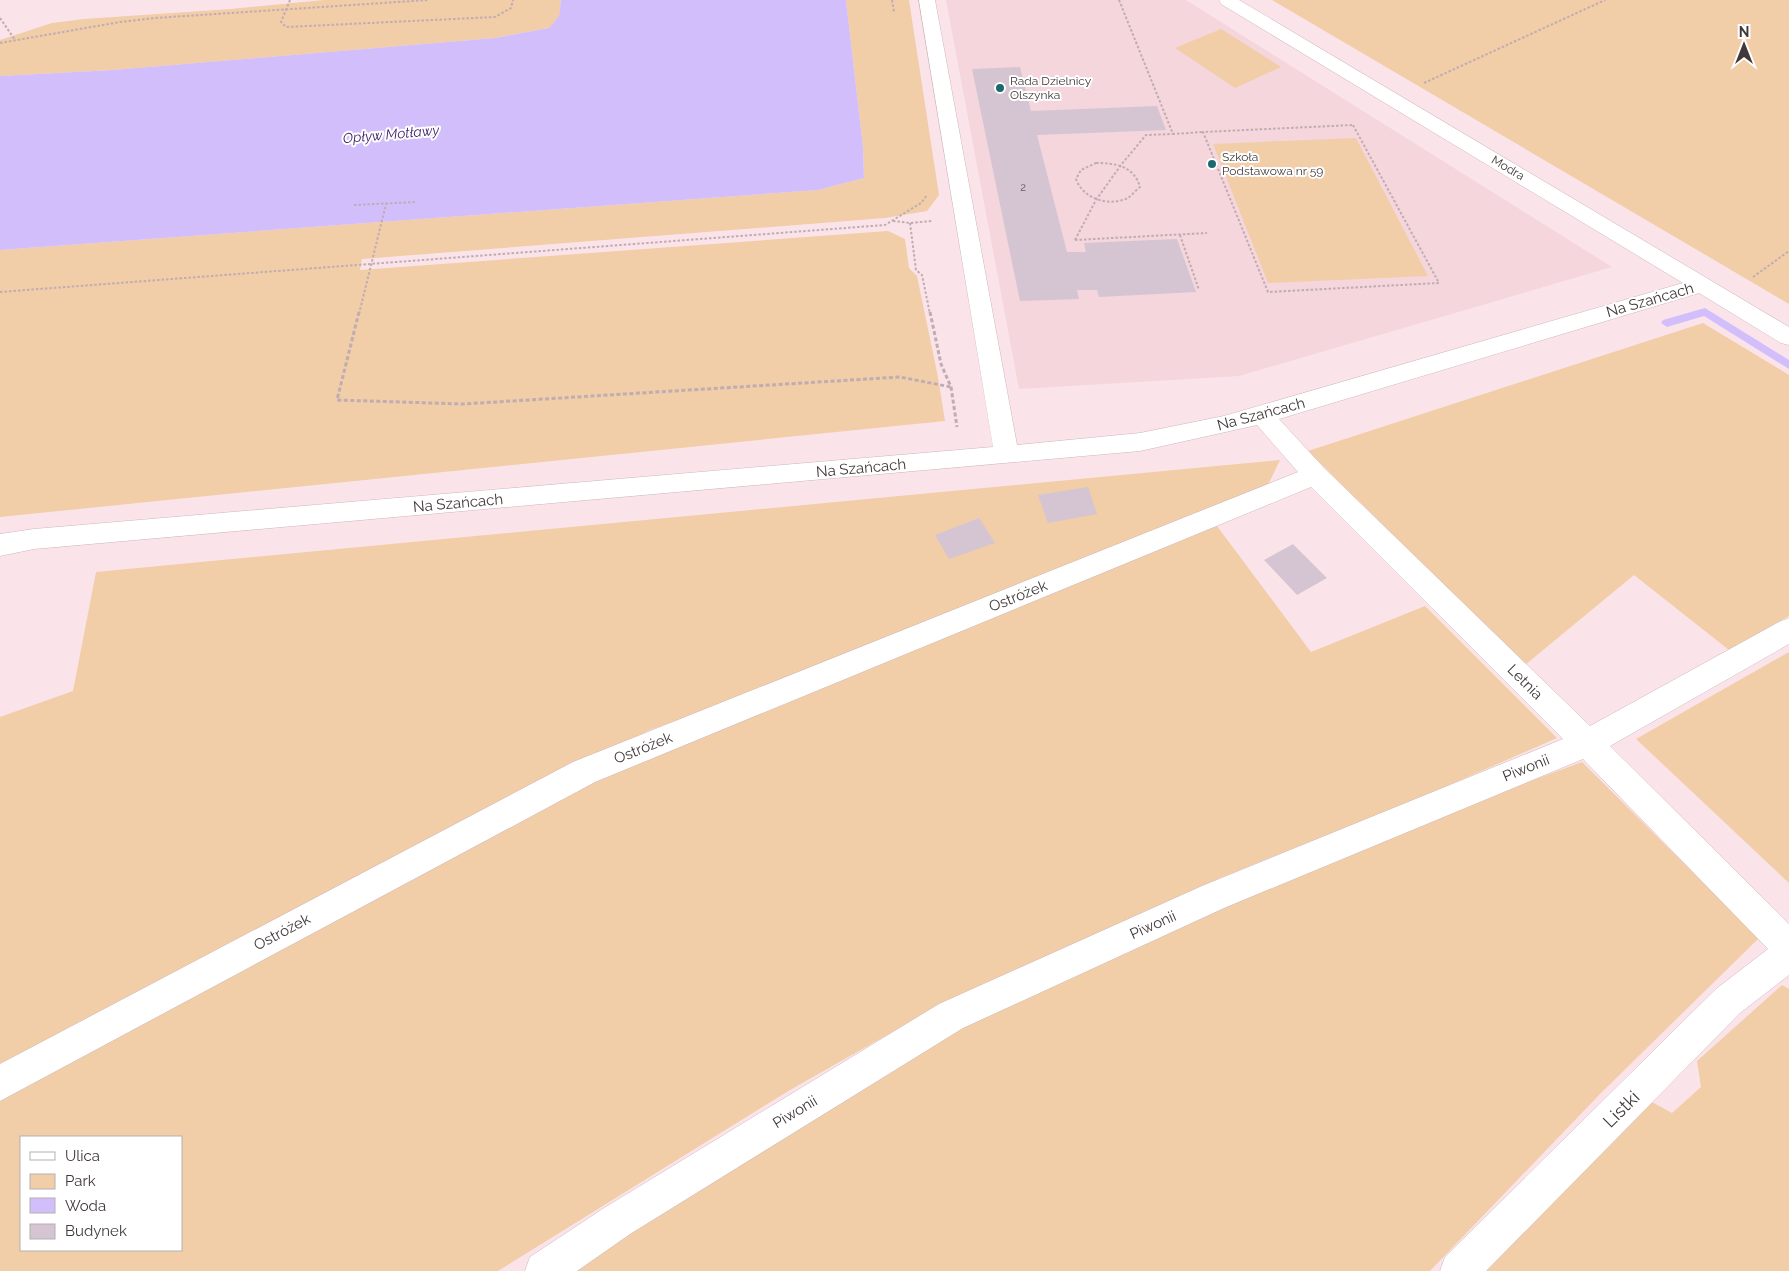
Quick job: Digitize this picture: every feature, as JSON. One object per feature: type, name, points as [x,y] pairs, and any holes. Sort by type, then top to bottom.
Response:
[{"type":"street","points":[[927,0],[1008,455]]},
{"type":"street","name":"Modra","points":[[1227,0],[1789,337]]},
{"type":"street","name":"Na Szańcach","points":[[0,545],[34,539],[1140,442],[1224,425],[1262,415],[1702,285]]},
{"type":"street","name":"Letnia","points":[[1262,415],[1315,475],[1587,743],[1789,947]]},
{"type":"street","name":"Ostróżek","points":[[0,1083],[584,772],[1315,475]]},
{"type":"street","name":"Piwonii","points":[[544,1271],[617,1221],[952,1016],[1213,897],[1587,743],[1789,630]]},
{"type":"street","name":"Listki","points":[[1459,1271],[1728,1001],[1789,954]]},
{"type":"path","points":[[290,0],[281,22],[286,27],[495,17],[511,8],[513,0]]},
{"type":"path","points":[[0,43],[154,18],[428,0]]},
{"type":"path","points":[[892,0],[895,15]]},
{"type":"path","points":[[1119,0],[1173,134]]},
{"type":"path","points":[[1418,85],[1605,0]]},
{"type":"path","points":[[0,18],[15,40]]},
{"type":"path","points":[[1203,132],[1268,292],[1439,283],[1353,125],[1203,132],[1173,134],[1146,135],[1120,165],[1096,200],[1075,240],[1207,234]]},
{"type":"path","points":[[1096,163],[1120,165],[1132,171],[1139,178],[1140,187],[1134,195],[1124,200],[1110,202],[1096,200],[1085,195],[1075,180],[1078,172],[1085,166],[1096,163]]},
{"type":"path","points":[[0,292],[885,225],[921,203],[931,189]]},
{"type":"path","points":[[354,205],[417,202]]},
{"type":"path","points":[[386,204],[337,400],[463,404],[900,377],[951,387]]},
{"type":"path","points":[[893,221],[935,220]]},
{"type":"path","points":[[910,222],[916,270],[922,275],[941,364],[951,387],[958,432]]},
{"type":"path","points":[[1180,235],[1199,290]]},
{"type":"path","points":[[1749,280],[1789,252]]},
{"type":"shaded area","name":"Szkoła Podstawowa nr 59","points":[[946,0],[1186,0],[1612,267],[1239,376],[1019,389]]},
{"type":"green space","points":[[324,0],[561,0],[559,17],[549,28],[495,38],[113,70],[0,76],[0,40],[52,23]]},
{"type":"green space","points":[[846,0],[909,0],[939,195],[927,211],[885,218],[362,259],[360,270],[888,231],[905,239],[909,268],[917,276],[945,421],[0,517],[0,250],[818,190],[864,178],[863,147]]},
{"type":"green space","points":[[1272,0],[1789,0],[1789,304]]},
{"type":"green space","points":[[1221,29],[1281,67],[1235,88],[1175,48]]},
{"type":"green space","points":[[1356,138],[1428,276],[1268,283],[1213,144]]},
{"type":"green space","points":[[1703,323],[1789,375],[1789,616],[1729,650],[1634,575],[1525,665],[1308,451]]},
{"type":"green space","points":[[1280,460],[1267,487],[748,695],[650,730],[0,1067],[0,717],[73,691],[96,572]]},
{"type":"green space","points":[[1217,526],[1311,652],[1425,606],[1557,738],[1424,796],[1220,878],[917,1018],[790,1090],[498,1271],[0,1271],[0,1098],[589,782]]},
{"type":"green space","points":[[1789,652],[1789,883],[1636,739]]},
{"type":"green space","points":[[1582,762],[1759,938],[1600,1094],[1430,1271],[556,1271],[974,1020],[1284,881],[1474,802]]},
{"type":"green space","points":[[1782,985],[1789,989],[1789,1271],[1476,1271],[1652,1102],[1672,1113],[1701,1087],[1697,1061]]},
{"type":"water","name":"Opływ Motławy","points":[[561,0],[846,0],[863,147],[864,178],[818,190],[0,250],[0,76],[113,70],[495,38],[549,28],[559,16]]},
{"type":"building","points":[[1020,67],[1031,111],[1157,106],[1166,130],[1037,135],[1067,252],[1086,252],[1084,243],[1177,239],[1196,292],[1099,297],[1097,290],[1077,290],[1079,299],[1020,301],[972,69]]},
{"type":"building","points":[[1088,487],[1097,514],[1048,523],[1038,495]]},
{"type":"building","points":[[979,518],[995,543],[949,559],[935,535]]},
{"type":"building","points":[[1293,544],[1327,578],[1297,595],[1264,560]]},
{"type":"waterway","points":[[1667,323],[1705,312],[1789,365]]},
{"type":"place","name":"Rada Dzielnicy Olszynka","points":[[1000,88]]},
{"type":"place","name":"Szkoła Podstawowa nr 59","points":[[1212,164]]}]
